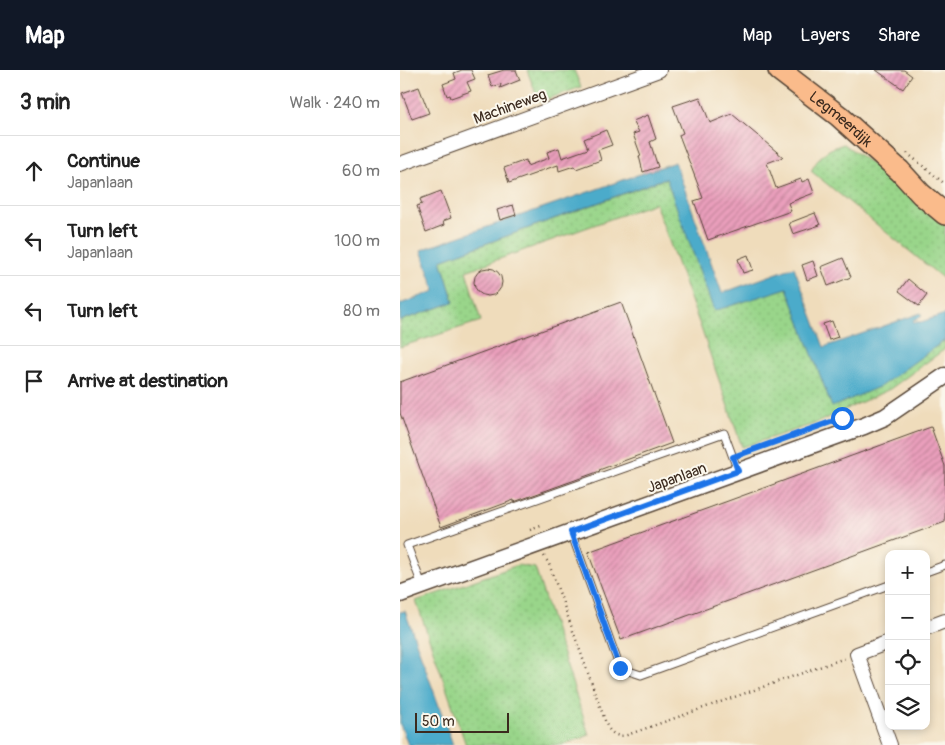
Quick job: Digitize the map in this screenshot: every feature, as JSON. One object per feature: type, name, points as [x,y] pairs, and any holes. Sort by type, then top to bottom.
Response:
[{"type":"main road","name":"Legmeerdijk","points":[[778,70],[839,116],[900,171],[921,194],[945,214]]},
{"type":"main road","name":"Legmeerdijk","points":[[900,171],[945,198]]},
{"type":"street","name":"Machineweg","points":[[400,164],[660,70]]},
{"type":"street","name":"Japanlaan","points":[[400,594],[875,421],[943,380]]},
{"type":"street","points":[[930,627],[945,622]]},
{"type":"street","points":[[885,644],[857,654],[890,745]]},
{"type":"lane","points":[[422,585],[407,545],[724,433],[738,471]]},
{"type":"lane","points":[[571,532],[620,668],[641,675],[885,586]]},
{"type":"lane","points":[[930,571],[945,565]]},
{"type":"path","points":[[525,532],[543,526]]},
{"type":"green space","points":[[527,70],[574,70],[581,87],[539,102]]},
{"type":"green space","points":[[844,144],[945,218],[945,280],[811,171],[824,153]]},
{"type":"green space","points":[[667,178],[714,310],[787,288],[832,406],[923,356],[945,340],[945,349],[890,389],[814,424],[742,447],[655,203],[466,271],[481,321],[400,347],[400,321],[454,302],[441,260]]},
{"type":"green space","points":[[518,565],[535,568],[589,735],[562,745],[466,745],[416,601]]},
{"type":"water","points":[[675,162],[722,293],[794,267],[824,347],[921,313],[921,317],[913,320],[914,322],[921,322],[945,314],[945,340],[881,386],[832,407],[787,288],[714,311],[666,178],[441,260],[454,302],[400,321],[400,304],[435,291],[421,250]]},
{"type":"water","points":[[405,611],[453,745],[408,745],[400,724],[400,612]]},
{"type":"building","points":[[462,70],[471,70],[475,79],[467,82],[471,91],[451,98],[450,95],[447,96],[443,84],[456,79],[454,73]]},
{"type":"building","points":[[504,70],[516,70],[520,80],[500,88],[501,84],[492,87],[488,75]]},
{"type":"building","points":[[876,70],[904,70],[912,76],[903,89]]},
{"type":"building","points":[[419,87],[429,113],[412,119],[402,93]]},
{"type":"building","points":[[700,97],[710,123],[732,114],[783,157],[767,163],[776,188],[801,179],[802,182],[809,179],[814,193],[788,203],[791,211],[708,240],[694,201],[703,198],[679,135],[683,133],[673,106]]},
{"type":"building","points":[[648,115],[656,139],[650,142],[658,167],[643,172],[639,156],[641,156],[633,134],[639,132],[633,121]]},
{"type":"building","points":[[606,130],[612,145],[598,150],[601,160],[576,169],[574,166],[559,171],[558,165],[509,183],[504,168],[526,160],[527,166],[549,158],[547,152],[559,148],[562,158],[588,149],[584,139]]},
{"type":"building","points":[[441,191],[451,218],[443,221],[444,225],[426,232],[417,206],[422,204],[420,199]]},
{"type":"building","points":[[513,205],[516,215],[500,220],[497,210]]},
{"type":"building","points":[[815,213],[820,225],[793,234],[789,223]]},
{"type":"building","points":[[748,255],[753,270],[743,273],[738,259]]},
{"type":"building","points":[[843,258],[851,277],[828,286],[821,267]]},
{"type":"building","points":[[813,261],[818,276],[807,280],[802,265]]},
{"type":"building","points":[[488,268],[498,272],[502,282],[498,292],[488,296],[478,292],[474,282],[478,272]]},
{"type":"building","points":[[908,279],[927,295],[919,306],[899,291]]},
{"type":"building","points":[[621,302],[672,443],[600,471],[441,527],[400,413],[400,382]]},
{"type":"building","points":[[832,321],[838,337],[829,340],[823,324]]},
{"type":"building","points":[[931,427],[945,466],[945,522],[621,640],[588,552]]},
{"type":"route","points":[[620,668],[571,532],[738,471],[733,457],[842,418]]}]
